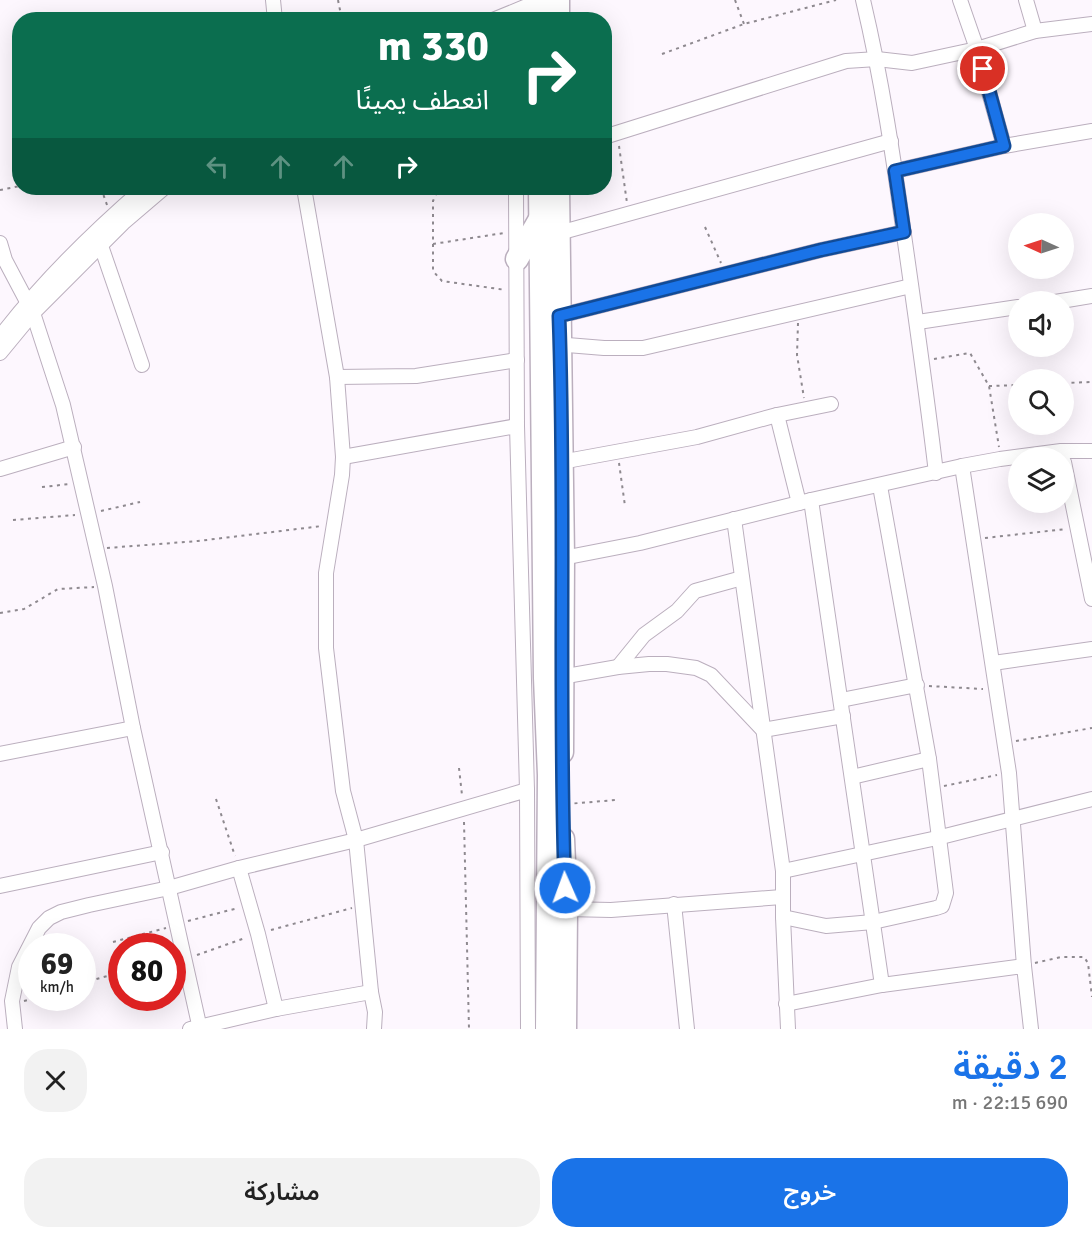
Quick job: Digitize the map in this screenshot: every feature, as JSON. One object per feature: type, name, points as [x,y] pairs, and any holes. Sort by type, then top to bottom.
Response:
[{"type":"highway","points":[[540,195],[561,462],[563,558],[549,775],[547,1029]]},
{"type":"highway","points":[[558,195],[559,316],[551,343],[545,528],[562,805],[566,909],[565,1029]]},
{"type":"highway","points":[[518,260],[541,217]]},
{"type":"street","points":[[863,0],[877,59],[891,141],[918,322],[936,473]]},
{"type":"street","points":[[960,0],[977,49],[1004,146]]},
{"type":"street","points":[[1026,0],[1035,31]]},
{"type":"street","points":[[515,10],[547,9]]},
{"type":"street","points":[[612,135],[833,65],[855,60],[877,59],[912,63],[977,49],[1035,31],[1092,24]]},
{"type":"street","points":[[895,171],[1004,146],[1092,131]]},
{"type":"street","points":[[559,233],[891,141]]},
{"type":"street","points":[[0,337],[30,307],[94,233],[136,195]]},
{"type":"street","points":[[0,353],[30,307],[102,246],[123,222],[156,195]]},
{"type":"street","points":[[305,195],[337,377],[343,457],[326,573],[326,648],[343,791],[356,840],[375,1029]]},
{"type":"street","points":[[516,195],[517,426],[527,790],[528,1029]]},
{"type":"street","points":[[559,316],[821,250],[904,232]]},
{"type":"street","points":[[94,233],[102,246],[142,365]]},
{"type":"street","points":[[0,243],[5,260],[30,307],[63,405],[74,447],[179,933]]},
{"type":"street","points":[[551,343],[604,348],[643,348],[799,310],[911,286]]},
{"type":"street","points":[[1074,299],[1092,296]]},
{"type":"street","points":[[918,322],[1008,308]]},
{"type":"street","points":[[337,377],[416,376],[517,360]]},
{"type":"street","points":[[561,462],[697,437],[777,415],[831,405]]},
{"type":"street","points":[[777,415],[805,502],[841,700],[882,985]]},
{"type":"street","points":[[343,457],[517,426]]},
{"type":"street","points":[[0,469],[74,447]]},
{"type":"street","points":[[1074,455],[1092,451]]},
{"type":"street","points":[[563,558],[640,543],[962,466],[1008,459]]},
{"type":"street","points":[[962,466],[1009,773],[1011,819],[1031,1029]]},
{"type":"street","points":[[783,917],[826,926],[873,922],[942,906],[946,893],[929,759],[880,486]]},
{"type":"street","points":[[1074,513],[1092,599]]},
{"type":"street","points":[[735,519],[783,871],[782,897],[788,1029]]},
{"type":"street","points":[[520,529],[545,528]]},
{"type":"street","points":[[618,667],[644,635],[677,611],[695,591],[742,578]]},
{"type":"street","points":[[993,663],[1092,649]]},
{"type":"street","points":[[554,678],[618,667],[667,664],[696,669],[711,675],[764,730]]},
{"type":"street","points":[[841,700],[917,686]]},
{"type":"street","points":[[764,730],[843,716]]},
{"type":"street","points":[[0,754],[133,728]]},
{"type":"street","points":[[852,777],[929,759]]},
{"type":"street","points":[[15,1029],[12,1000],[19,967],[39,928],[49,918],[89,905],[169,888],[356,840],[527,790]]},
{"type":"street","points":[[783,871],[938,838],[1092,798]]},
{"type":"street","points":[[0,886],[162,852]]},
{"type":"street","points":[[240,868],[276,1009]]},
{"type":"street","points":[[566,909],[611,910],[782,897]]},
{"type":"street","points":[[674,904],[687,1029]]},
{"type":"street","points":[[186,966],[196,1028],[276,1009],[371,992]]},
{"type":"street","points":[[786,1004],[882,985],[1024,966]]},
{"type":"path","points":[[735,0],[744,24]]},
{"type":"path","points":[[662,54],[744,24],[836,0]]},
{"type":"path","points":[[612,139],[629,214]]},
{"type":"path","points":[[104,195],[111,216]]},
{"type":"path","points":[[435,195],[433,201],[433,270],[442,281],[518,292]]},
{"type":"path","points":[[705,227],[726,274]]},
{"type":"path","points":[[433,244],[517,231]]},
{"type":"path","points":[[799,310],[797,356],[806,409]]},
{"type":"path","points":[[922,361],[970,353],[989,386],[1000,459]]},
{"type":"path","points":[[1074,383],[1092,382]]},
{"type":"path","points":[[989,386],[1008,385]]},
{"type":"path","points":[[617,451],[625,506]]},
{"type":"path","points":[[42,487],[82,483]]},
{"type":"path","points":[[97,548],[198,541],[334,525]]},
{"type":"path","points":[[973,540],[1077,528]]},
{"type":"path","points":[[0,614],[24,609],[58,590],[105,586]]},
{"type":"path","points":[[917,686],[996,690]]},
{"type":"path","points":[[1004,743],[1092,728]]},
{"type":"path","points":[[459,768],[463,809],[469,1029]]},
{"type":"path","points":[[933,788],[1009,773]]},
{"type":"path","points":[[216,799],[240,868]]},
{"type":"path","points":[[562,805],[615,800]]},
{"type":"path","points":[[186,960],[258,934],[363,905]]},
{"type":"path","points":[[1024,966],[1061,957],[1084,957],[1088,963],[1092,997]]},
{"type":"route","points":[[565,888],[562,805],[563,558],[559,316],[821,250],[904,232],[895,171],[1004,146],[983,69]]}]
